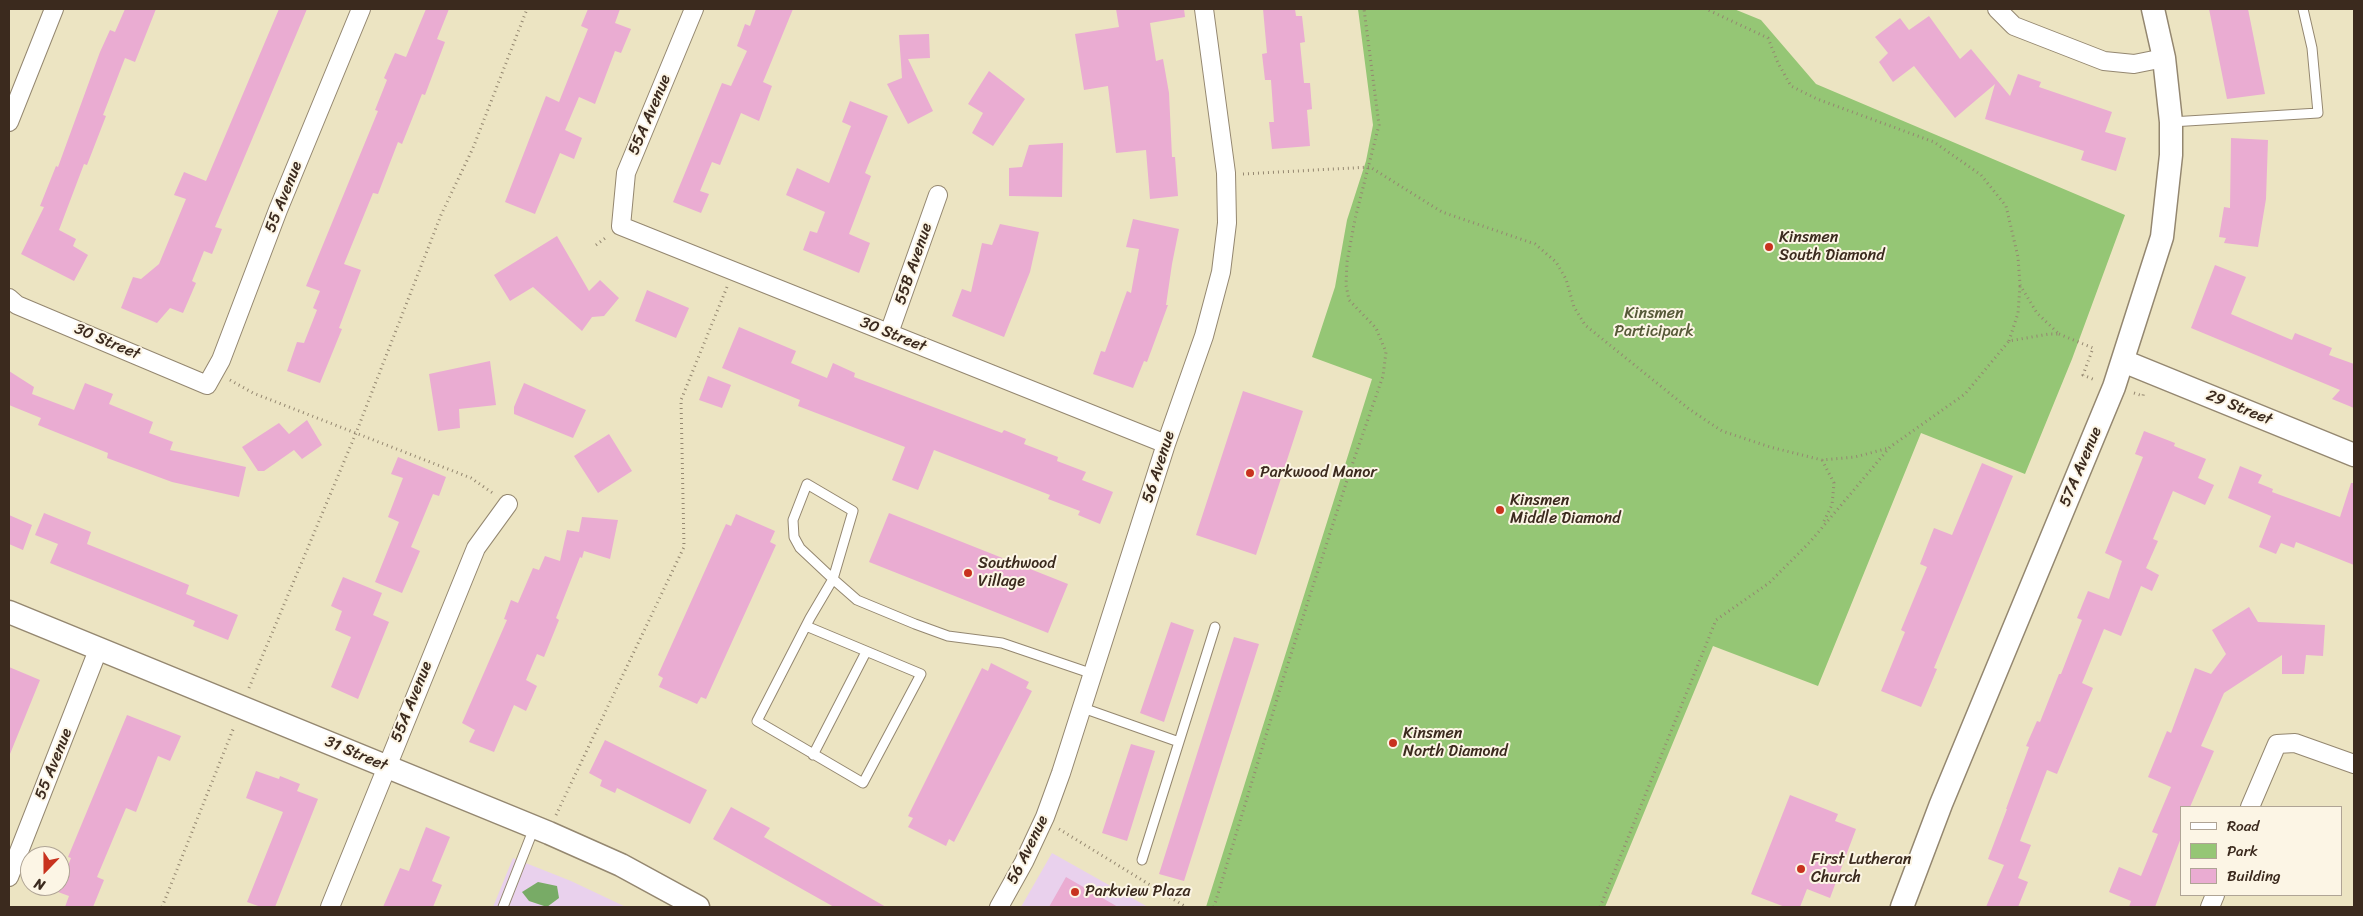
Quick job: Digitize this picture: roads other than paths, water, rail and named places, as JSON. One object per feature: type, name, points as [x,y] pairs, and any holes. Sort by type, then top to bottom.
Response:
[{"type":"street","points":[[9,122],[54,9]]},
{"type":"street","name":"55 Avenue","points":[[210,378],[221,360],[278,210],[361,9]]},
{"type":"street","name":"55A Avenue","points":[[621,226],[626,173],[694,9]]},
{"type":"street","name":"56 Avenue","points":[[999,907],[1024,862],[1045,817],[1083,708],[1166,444],[1204,336],[1221,272],[1227,223],[1226,173],[1204,9]]},
{"type":"street","points":[[1997,9],[2014,26],[2104,61],[2134,64],[2164,58]]},
{"type":"street","name":"57A Avenue","points":[[1902,907],[1941,804],[2124,361],[2162,237],[2171,155],[2170,122],[2164,58],[2153,9]]},
{"type":"street","name":"55B Avenue","points":[[889,333],[938,195]]},
{"type":"street","name":"30 Street","points":[[621,226],[1166,444]]},
{"type":"street","name":"30 Street","points":[[9,298],[17,305],[210,378]]},
{"type":"street","name":"29 Street","points":[[2124,361],[2354,456]]},
{"type":"street","name":"55A Avenue","points":[[330,907],[476,548],[508,504]]},
{"type":"street","name":"31 Street","points":[[9,612],[98,650],[535,827],[621,865],[698,907]]},
{"type":"street","name":"55 Avenue","points":[[9,877],[98,650]]},
{"type":"street","points":[[2250,806],[2277,744],[2295,743],[2354,764]]},
{"type":"lane","points":[[2170,122],[2318,113],[2312,48],[2304,9]]},
{"type":"lane","points":[[806,626],[921,674],[864,783],[757,721],[806,626],[833,579],[853,511],[807,484],[793,520],[794,537],[800,548],[833,579],[857,600],[948,636],[1002,643],[1093,674]]},
{"type":"lane","points":[[1142,860],[1215,627]]},
{"type":"lane","points":[[813,755],[866,652]]},
{"type":"lane","points":[[1083,708],[1179,742]]},
{"type":"lane","points":[[503,907],[535,827]]},
{"type":"place","name":"Kinsmen South Diamond","points":[[1769,247]]},
{"type":"place","name":"Parkwood Manor","points":[[1250,473]]},
{"type":"place","name":"Kinsmen Middle Diamond","points":[[1500,510]]},
{"type":"place","name":"Southwood Village","points":[[968,573]]},
{"type":"place","name":"Kinsmen North Diamond","points":[[1393,743]]},
{"type":"place","name":"First Lutheran Church","points":[[1801,869]]},
{"type":"place","name":"Parkview Plaza","points":[[1075,892]]},
{"type":"park label","name":"Kinsmen Participark","points":[[1654,323]]}]
